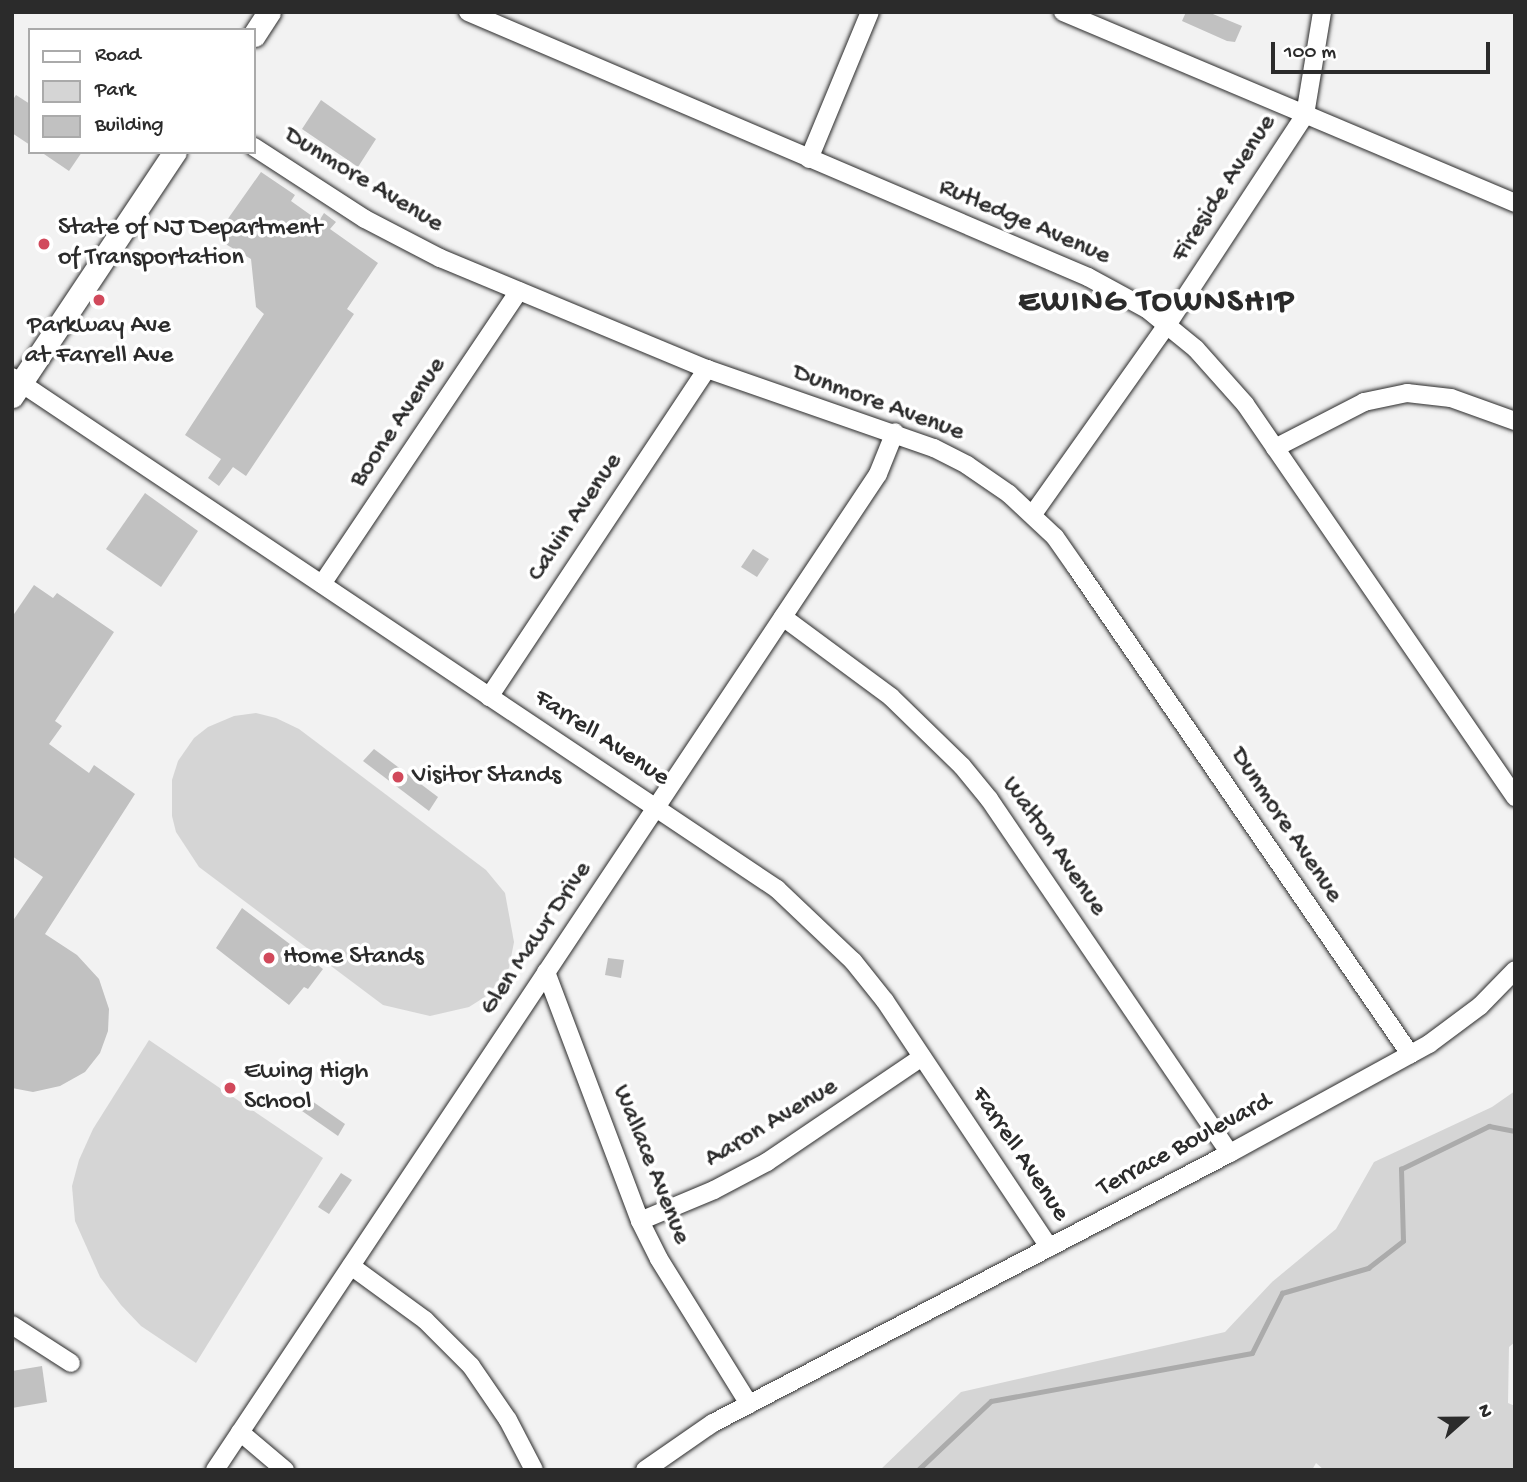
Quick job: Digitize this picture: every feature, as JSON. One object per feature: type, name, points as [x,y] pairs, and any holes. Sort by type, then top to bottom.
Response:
[{"type":"main road","points":[[256,32],[269,12]]},
{"type":"main road","points":[[15,385],[174,154]]},
{"type":"street","name":"Rutledge Avenue","points":[[468,12],[1088,277],[1132,300],[1167,325],[1222,375],[1515,797]]},
{"type":"street","points":[[809,159],[870,12]]},
{"type":"street","points":[[1063,12],[1515,203]]},
{"type":"street","name":"Fireside Avenue","points":[[1033,514],[1167,325],[1305,115],[1322,12]]},
{"type":"street","name":"Dunmore Avenue","points":[[256,147],[387,231],[519,291],[707,369],[895,432],[967,465],[1033,514],[1076,567],[1410,1054]]},
{"type":"street","name":"Boone Avenue","points":[[322,584],[519,291]]},
{"type":"street","name":"Calvin Avenue","points":[[489,697],[707,369]]},
{"type":"street","name":"Farrell Avenue","points":[[15,385],[322,584],[756,873],[817,923],[885,1001],[1049,1247]]},
{"type":"street","points":[[1275,448],[1364,402],[1407,393],[1451,398],[1515,421]]},
{"type":"street","name":"Glen Mawr Drive","points":[[215,1470],[878,474],[895,432]]},
{"type":"street","name":"Walton Avenue","points":[[783,617],[891,697],[962,766],[997,811],[1230,1153]]},
{"type":"street","name":"Terrace Boulevard","points":[[645,1470],[702,1430],[749,1404],[1230,1153],[1410,1054],[1455,1026],[1515,970]]},
{"type":"street","name":"Wallace Avenue","points":[[546,972],[640,1221],[659,1259],[749,1404]]},
{"type":"street","name":"Aaron Avenue","points":[[640,1221],[714,1190],[767,1163],[922,1057]]},
{"type":"street","points":[[351,1266],[425,1320],[471,1366],[502,1410],[534,1470]]},
{"type":"street","points":[[12,1325],[71,1363]]},
{"type":"street","points":[[240,1432],[285,1470]]},
{"type":"green space","points":[[256,713],[276,718],[299,729],[486,870],[505,893],[514,942],[509,968],[488,995],[469,1007],[430,1016],[383,1005],[199,867],[176,832],[172,816],[172,780],[178,761],[194,738],[208,727],[234,716]]},
{"type":"green space","points":[[149,1040],[323,1158],[196,1363],[141,1326],[121,1305],[100,1277],[75,1221],[72,1186],[79,1160],[93,1129]]},
{"type":"green space","points":[[1515,1091],[1515,1342],[1509,1347],[1508,1403],[1515,1406],[1515,1470],[1324,1470],[1316,1463],[1312,1470],[880,1470],[961,1392],[1225,1332],[1272,1282],[1336,1229],[1374,1162],[1492,1107]]},
{"type":"building","points":[[1186,12],[1208,12],[1242,26],[1235,42],[1227,41],[1182,21]]},
{"type":"building","points":[[16,95],[28,103],[28,144],[12,133],[12,101]]},
{"type":"building","points":[[321,100],[376,139],[358,167],[302,129]]},
{"type":"building","points":[[44,154],[81,154],[69,171]]},
{"type":"building","points":[[261,172],[295,195],[291,201],[319,221],[324,213],[336,222],[330,229],[378,263],[347,309],[354,314],[246,476],[233,467],[219,486],[208,478],[221,459],[185,435],[264,314],[256,307],[251,259],[222,242],[220,230]]},
{"type":"building","points":[[145,493],[198,531],[161,587],[106,549]]},
{"type":"building","points":[[753,549],[769,559],[757,577],[741,567]]},
{"type":"building","points":[[34,585],[53,598],[57,593],[114,632],[55,721],[62,726],[49,744],[89,773],[94,765],[135,794],[45,934],[77,955],[99,979],[109,1009],[108,1031],[100,1053],[85,1072],[60,1086],[33,1092],[12,1088],[12,922],[43,877],[12,856],[12,617]]},
{"type":"building","name":"Visitor Stands","points":[[374,749],[438,797],[429,811],[363,761]]},
{"type":"building","name":"Home Stands","points":[[242,908],[323,969],[308,989],[304,987],[289,1005],[216,948]]},
{"type":"building","points":[[608,958],[624,960],[621,978],[605,975]]},
{"type":"building","points":[[309,1099],[345,1124],[338,1136],[302,1111]]},
{"type":"building","points":[[341,1173],[352,1180],[329,1214],[318,1207]]},
{"type":"building","points":[[42,1366],[47,1402],[12,1408],[12,1371]]},
{"type":"waterway","points":[[918,1470],[991,1401],[1252,1353],[1282,1293],[1368,1268],[1403,1241],[1401,1169],[1489,1126],[1515,1131]]},
{"type":"place","name":"State of NJ Department of Transportation","points":[[44,244]]},
{"type":"place","name":"Parkway Ave at Farrell Ave","points":[[99,300]]},
{"type":"place","name":"Visitor Stands","points":[[398,777]]},
{"type":"place","name":"Home Stands","points":[[269,958]]},
{"type":"place","name":"Ewing High School","points":[[230,1088]]},
{"type":"district","name":"EWING TOWNSHIP","points":[[1157,304]]}]
